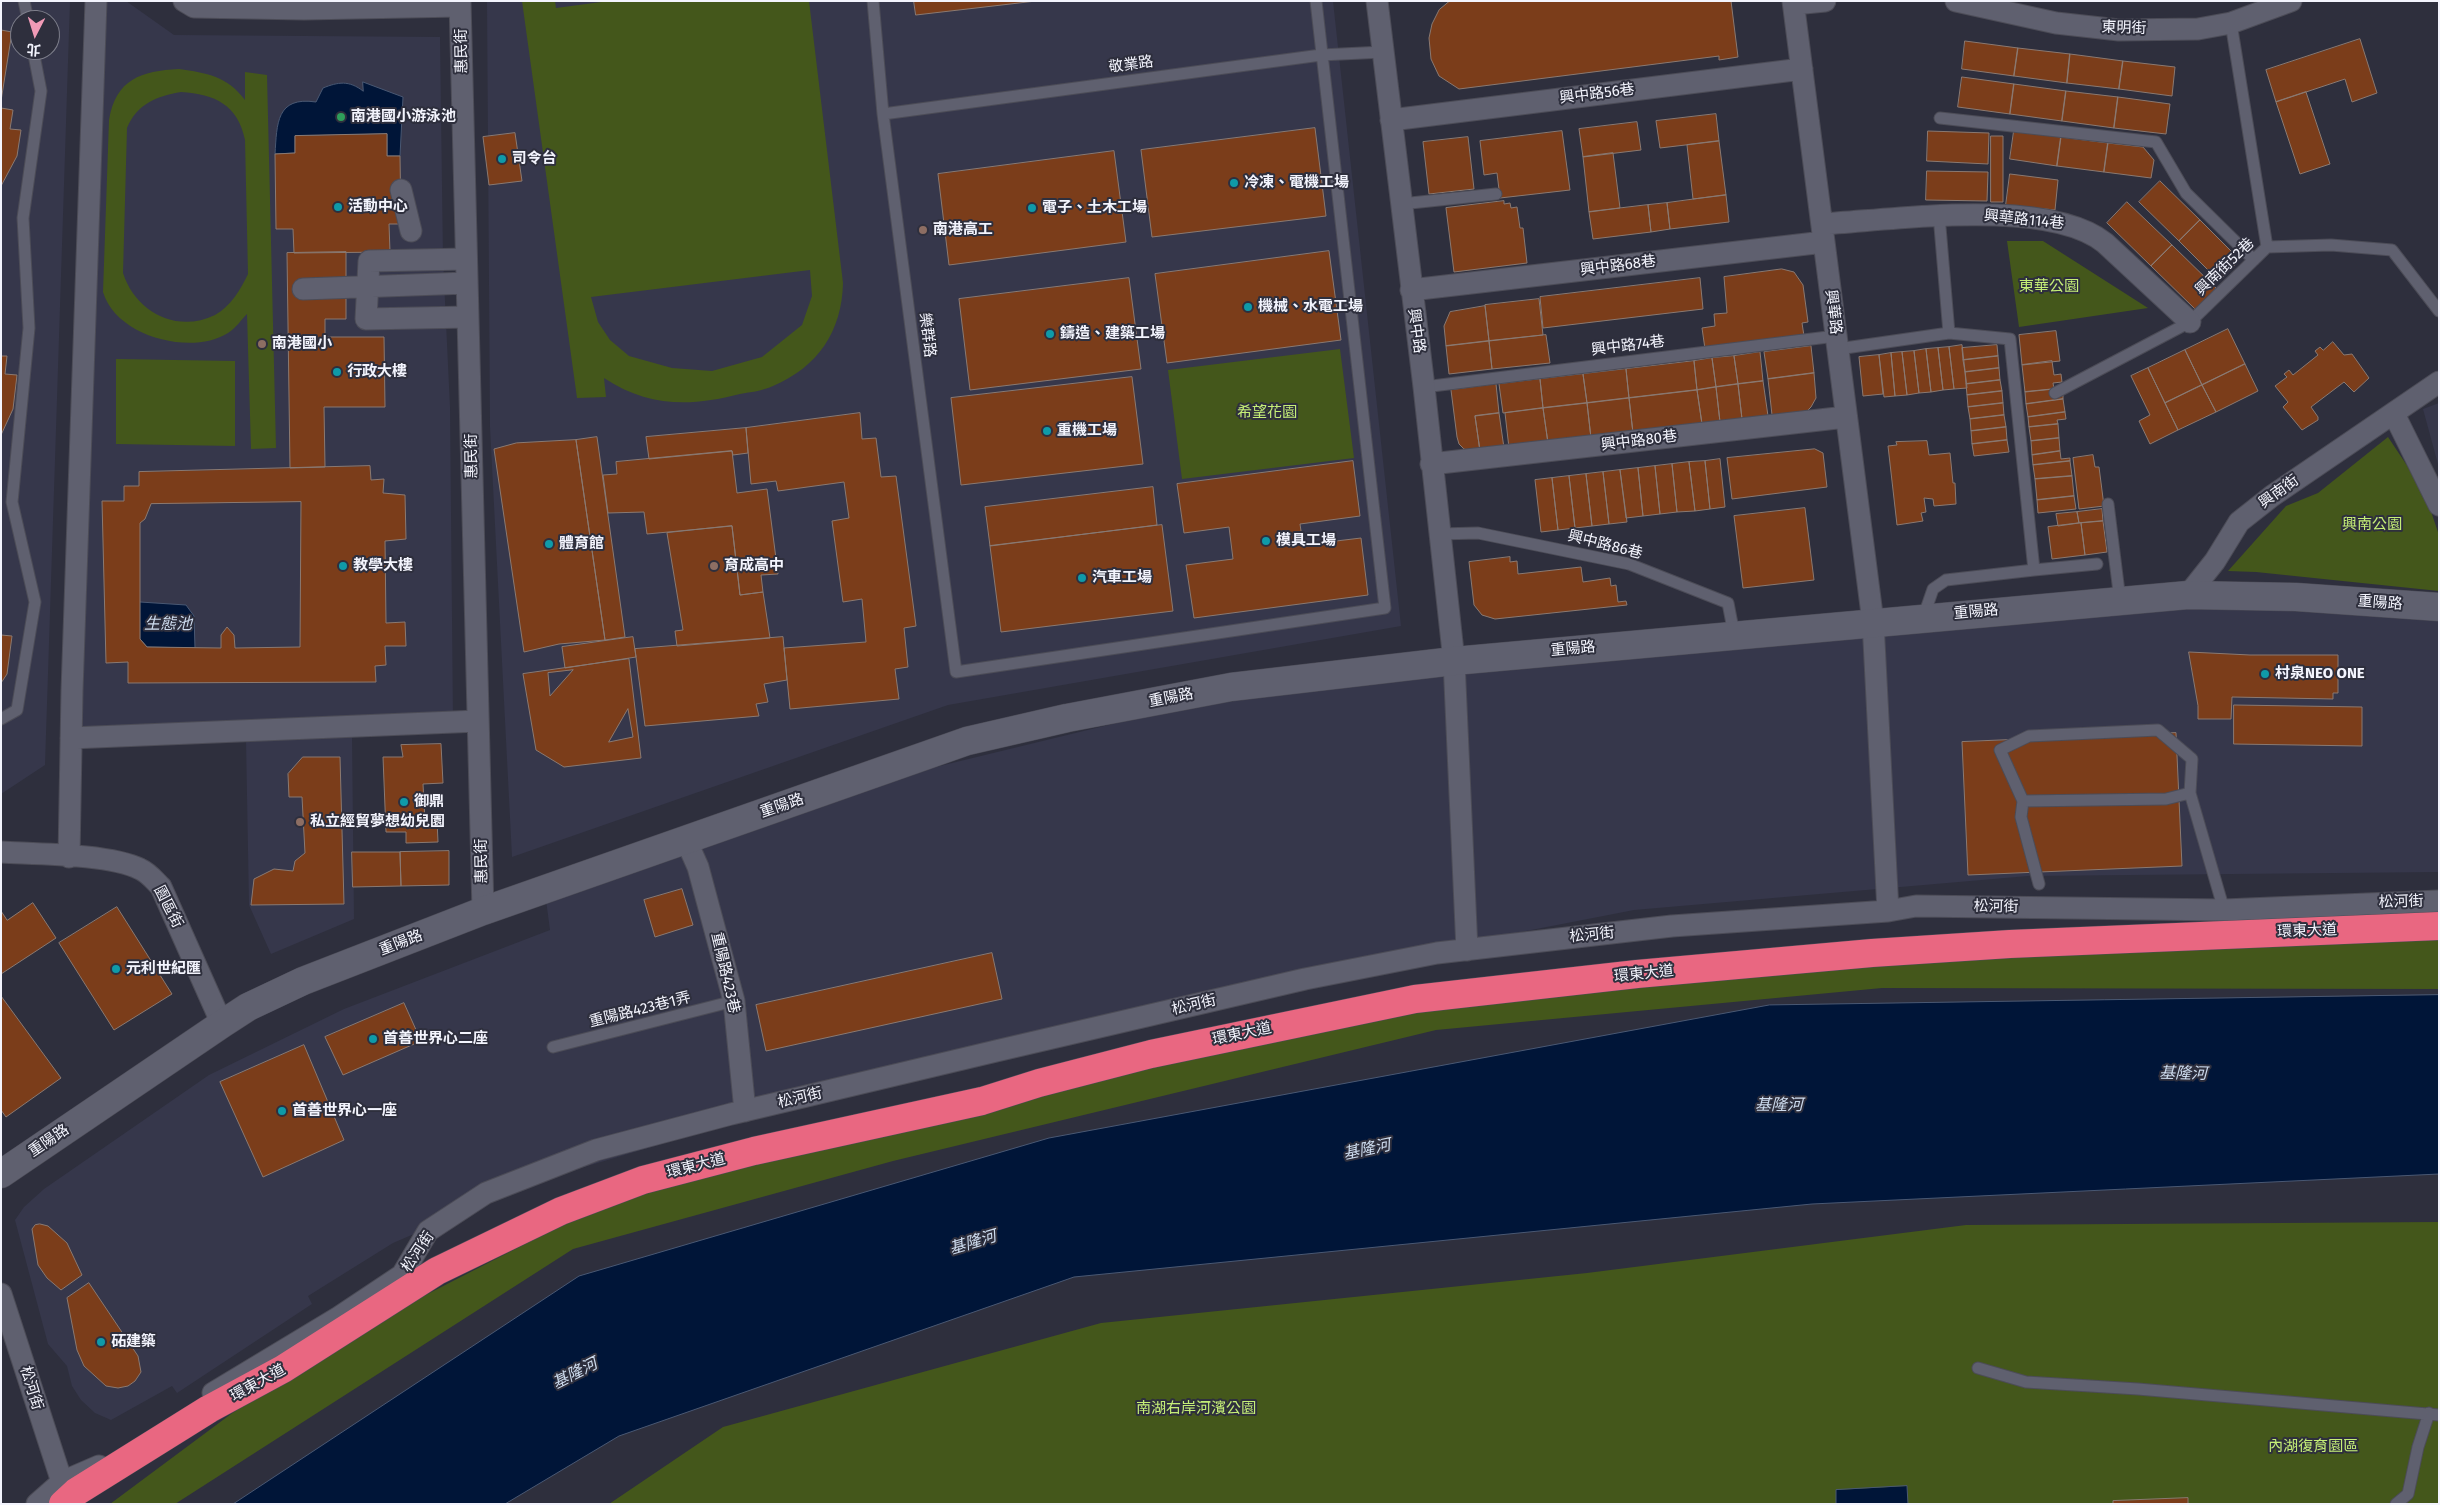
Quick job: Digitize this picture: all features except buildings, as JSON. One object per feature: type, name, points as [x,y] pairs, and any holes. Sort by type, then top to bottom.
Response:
[{"type":"highway","name":"環東大道","points":[[62,1493],[76,1492],[209,1409],[283,1369],[437,1271],[561,1211],[643,1180],[763,1149],[982,1101],[1039,1083],[1151,1054],[1416,999],[1637,974],[1872,953],[2010,944],[2110,942],[2213,934],[2439,926]]},
{"type":"highway","name":"環東大道","points":[[92,1504],[458,1260],[581,1204],[820,1137],[1274,1028],[1361,1011],[1511,987],[1766,962],[2008,943],[2439,926]]},
{"type":"street","points":[[69,857],[71,738],[96,1]]},
{"type":"street","points":[[184,1],[194,8],[276,9],[460,4]]},
{"type":"street","name":"興中路","points":[[1378,1],[1424,387],[1454,661],[1467,950]]},
{"type":"street","points":[[1794,3],[1826,1]]},
{"type":"street","name":"東明街","points":[[1956,1],[2056,23],[2119,30],[2198,29],[2231,23],[2290,1]]},
{"type":"street","name":"興華路","points":[[1794,3],[1872,622],[1888,911]]},
{"type":"street","name":"惠民街","points":[[460,4],[483,911]]},
{"type":"street","name":"興中路56巷","points":[[1391,120],[1802,69]]},
{"type":"street","points":[[401,190],[410,231]]},
{"type":"street","name":"興華路114巷","points":[[1823,233],[1939,215],[2006,216],[2068,224],[2091,232],[2190,322]]},
{"type":"street","name":"興中路68巷","points":[[1411,290],[1823,233]]},
{"type":"street","points":[[466,259],[369,261],[366,319],[468,317]]},
{"type":"street","points":[[303,289],[467,283]]},
{"type":"street","name":"興南街","points":[[2188,595],[2215,561],[2239,522],[2272,496],[2439,382]]},
{"type":"street","points":[[2394,414],[2439,505]]},
{"type":"street","name":"興中路80巷","points":[[1431,464],[1846,417]]},
{"type":"street","name":"重陽路","points":[[1,1174],[248,1007],[303,981],[483,911],[967,741],[1067,718],[1231,687],[1454,661],[1734,634],[2188,595],[2296,597],[2439,608]]},
{"type":"street","points":[[71,738],[478,721]]},
{"type":"street","name":"重陽路423巷","points":[[686,840],[698,866],[734,1001],[745,1111]]},
{"type":"street","name":"園區街","points":[[1,852],[104,860],[138,868],[148,873],[161,886],[222,1024]]},
{"type":"street","name":"松河街","points":[[37,1504],[62,1493],[92,1470],[148,1438],[218,1390],[339,1317],[402,1275],[428,1231],[486,1193],[596,1150],[745,1111],[1305,979],[1437,953],[1672,926],[1888,911],[1916,906],[2224,910],[2439,901]]},
{"type":"street","name":"松河街","points":[[1,1294],[62,1493]]},
{"type":"lane","name":"樂群路","points":[[873,1],[883,114],[956,672],[1385,608],[1321,55]]},
{"type":"lane","points":[[1316,1],[1321,55]]},
{"type":"lane","points":[[2231,23],[2267,247]]},
{"type":"lane","name":"敬業路","points":[[883,114],[1321,55],[1383,52]]},
{"type":"lane","points":[[1,719],[17,710],[34,602],[12,502],[29,328],[23,218],[41,91],[35,60]]},
{"type":"lane","points":[[1940,118],[2156,142],[2186,193],[2254,260]]},
{"type":"lane","points":[[1401,204],[1496,194]]},
{"type":"lane","points":[[1939,215],[1949,333]]},
{"type":"lane","name":"興南街52巷","points":[[2055,393],[2190,322],[2267,247],[2331,245],[2392,250],[2439,311]]},
{"type":"lane","name":"興中路74巷","points":[[1424,387],[1837,343],[1949,333],[2010,339],[2034,570]]},
{"type":"lane","points":[[2108,504],[2120,600]]},
{"type":"lane","name":"興中路86巷","points":[[1439,534],[1478,533],[1629,564],[1728,603],[1734,634]]},
{"type":"lane","points":[[1923,618],[1933,589],[1946,580],[2097,564]]},
{"type":"lane","points":[[2039,884],[2022,817],[2023,801],[2000,750],[2028,736],[2158,730],[2192,759],[2190,793],[2224,910]]},
{"type":"lane","points":[[2023,801],[2166,799],[2190,793]]},
{"type":"lane","name":"重陽路423巷1弄","points":[[553,1047],[734,1001]]},
{"type":"lane","points":[[1978,1368],[2026,1382],[2434,1414],[2418,1448],[2408,1494],[2396,1504]]},
{"type":"shaded area","points":[[1,1],[70,1],[45,765],[1,794]]},
{"type":"shaded area","name":"南港國小","points":[[93,1],[126,1],[174,35],[440,37],[443,259],[450,407],[453,722],[71,738],[82,64]]},
{"type":"shaded area","name":"南港高工","points":[[487,1],[1333,1],[1401,626],[948,705],[512,857],[490,427]]},
{"type":"shaded area","points":[[2439,403],[2439,468],[2423,409]]},
{"type":"shaded area","points":[[2274,604],[2439,615],[2439,872],[2028,876],[1634,910],[1336,968],[991,1046],[537,1181],[393,1243],[308,1296],[312,1304],[177,1393],[172,1386],[111,1420],[95,1413],[81,1400],[72,1386],[67,1366],[48,1344],[15,1220],[24,1207],[44,1189],[209,1075],[344,1009],[550,930],[546,900],[907,774],[1174,709],[1453,672],[1885,624]]},
{"type":"shaded area","name":"私立經貿夢想幼兒園","points":[[352,736],[354,919],[271,954],[249,905],[246,740]]},
{"type":"green space","points":[[522,1],[555,1],[556,8],[609,1],[809,1],[843,283],[842,300],[832,332],[815,358],[803,369],[769,388],[704,401],[670,402],[637,395],[620,388],[604,378],[606,397],[577,398]],"holes":[[[810,270],[812,296],[802,325],[762,357],[712,371],[672,368],[629,356],[610,340],[598,322],[591,297]]]},
{"type":"green space","points":[[179,69],[216,77],[231,86],[245,100],[245,72],[267,75],[276,448],[251,449],[247,314],[231,331],[213,340],[195,343],[176,342],[157,338],[139,331],[123,321],[111,308],[103,292],[109,120],[112,106],[124,86],[132,80],[142,75]],"holes":[[[181,92],[204,95],[223,104],[231,110],[242,128],[245,140],[248,274],[235,297],[220,312],[200,320],[186,322],[172,320],[147,308],[137,298],[123,273],[127,128],[136,113],[149,102]]]},
{"type":"green space","name":"東華公園","points":[[2007,241],[2043,241],[2148,308],[2019,327]]},
{"type":"green space","name":"希望花園","points":[[1340,349],[1354,458],[1182,479],[1168,370]]},
{"type":"green space","points":[[116,359],[235,361],[235,446],[116,444]]},
{"type":"green space","name":"興南公園","points":[[2388,437],[2424,491],[2439,535],[2439,591],[2256,572],[2228,571],[2286,506],[2318,493]]},
{"type":"green space","points":[[2439,926],[2439,989],[1882,988],[1436,1030],[893,1161],[573,1249],[175,1504],[110,1504],[231,1414],[342,1338],[595,1208],[772,1155],[1128,1067],[1619,973]]},
{"type":"green space","name":"南湖右岸河濱公園","points":[[2439,1222],[2439,1504],[609,1504],[723,1427],[1101,1323],[1587,1273],[1966,1225]]},
{"type":"water","name":"南港國小游泳池","points":[[363,82],[403,97],[400,156],[387,156],[387,134],[295,136],[295,153],[275,154],[278,123],[286,108],[293,103],[303,101],[316,102],[323,88],[334,84],[353,85],[363,91]]},
{"type":"water","name":"生態池","points":[[140,602],[186,605],[194,616],[195,648],[147,647],[140,639]]},
{"type":"water","name":"基隆河","points":[[2439,995],[2439,1174],[1812,1204],[1074,1277],[619,1436],[505,1504],[233,1504],[579,1276],[1049,1138],[1769,1005]]},
{"type":"water","points":[[1907,1486],[1908,1504],[1836,1504],[1836,1490]]},
{"type":"place","name":"南港國小游泳池","points":[[341,117]]},
{"type":"place","name":"司令台","points":[[502,159]]},
{"type":"place","name":"冷凍、電機工場","points":[[1234,183]]},
{"type":"place","name":"活動中心","points":[[338,207]]},
{"type":"place","name":"電子、土木工場","points":[[1032,208]]},
{"type":"place","name":"南港高工","points":[[923,230]]},
{"type":"place","name":"機械、水電工場","points":[[1248,307]]},
{"type":"place","name":"鑄造、建築工場","points":[[1050,334]]},
{"type":"place","name":"南港國小","points":[[262,344]]},
{"type":"place","name":"行政大樓","points":[[337,372]]},
{"type":"place","name":"重機工場","points":[[1047,431]]},
{"type":"place","name":"模具工場","points":[[1266,541]]},
{"type":"place","name":"體育館","points":[[549,544]]},
{"type":"place","name":"教學大樓","points":[[343,566]]},
{"type":"place","name":"育成高中","points":[[714,566]]},
{"type":"place","name":"汽車工場","points":[[1082,578]]},
{"type":"place","name":"村泉NEO ONE","points":[[2265,674]]},
{"type":"place","name":"御鼎","points":[[404,802]]},
{"type":"place","name":"私立經貿夢想幼兒園","points":[[300,822]]},
{"type":"place","name":"元利世紀匯","points":[[116,969]]},
{"type":"place","name":"首善世界心二座","points":[[373,1039]]},
{"type":"place","name":"首善世界心一座","points":[[282,1111]]},
{"type":"place","name":"砳建築","points":[[101,1342]]},
{"type":"park label","name":"內湖復育園區","points":[[2313,1447]]}]
